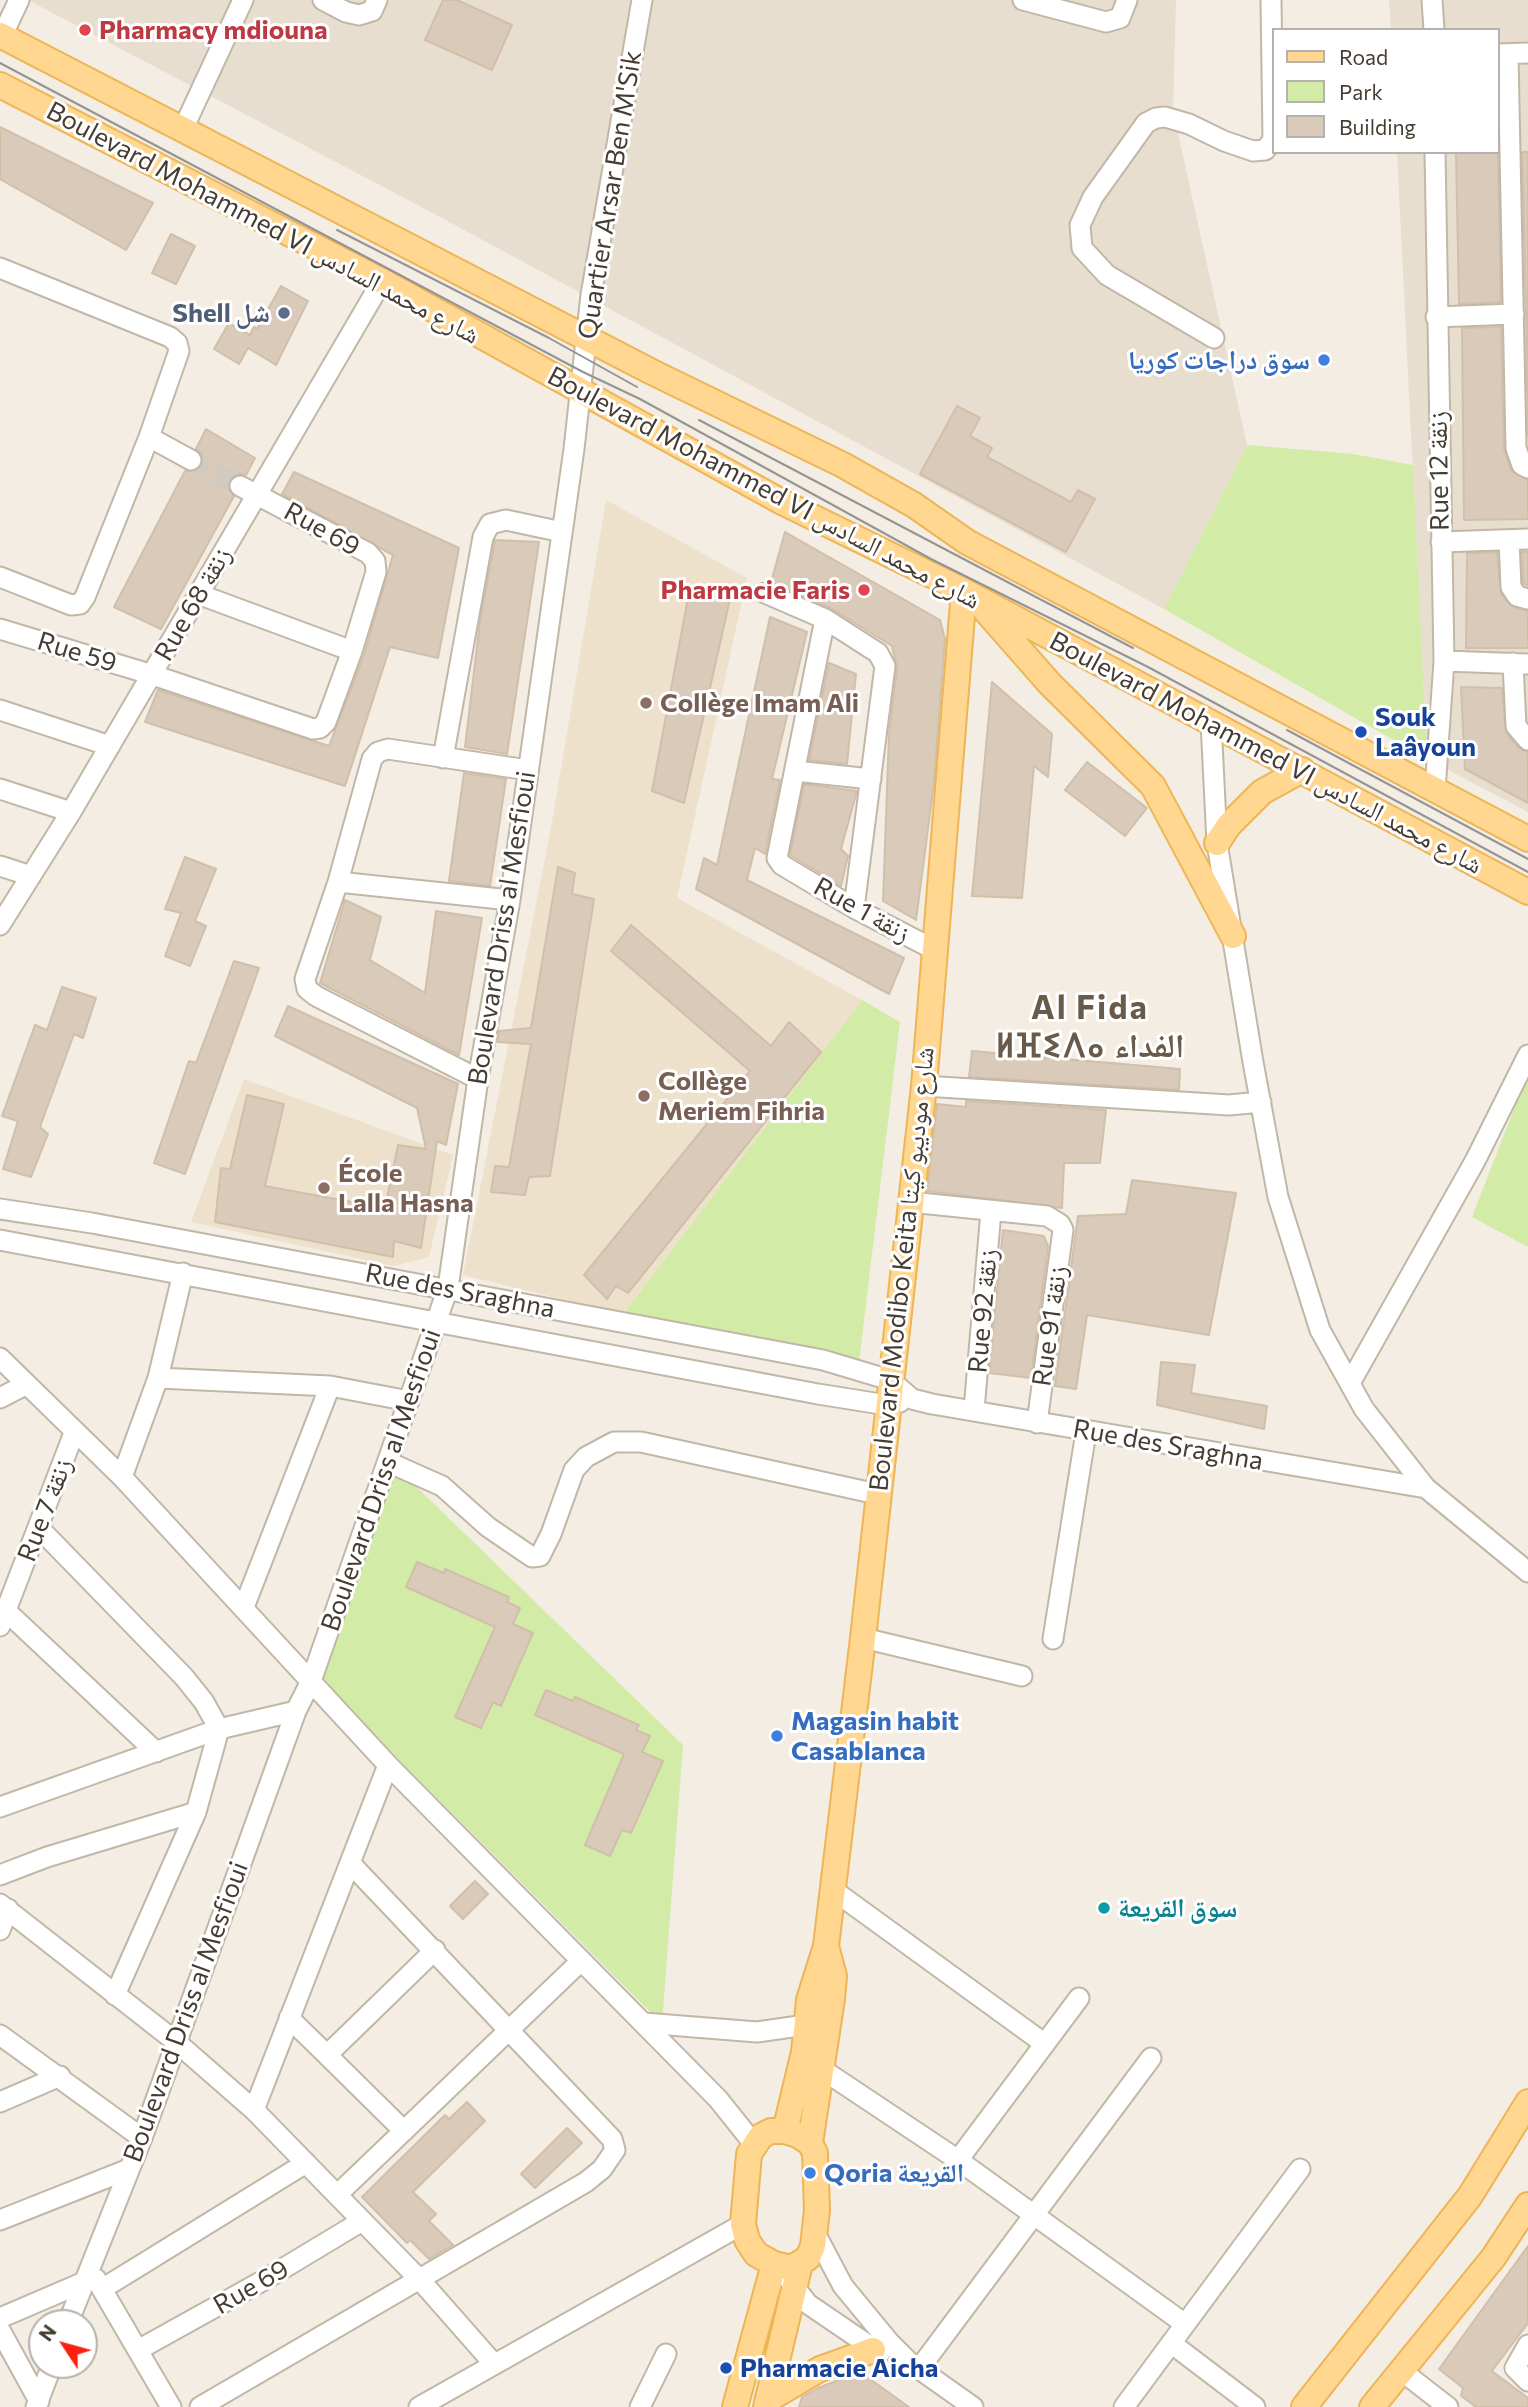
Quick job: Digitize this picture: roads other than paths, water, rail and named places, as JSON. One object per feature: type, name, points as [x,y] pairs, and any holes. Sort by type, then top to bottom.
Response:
[{"type":"main road","name":"Boulevard Mohammed VI شارع محمد السادس","points":[[1,35],[587,337],[843,465],[914,505],[967,542],[1528,839]]},
{"type":"main road","name":"Boulevard Mohammed VI شارع محمد السادس","points":[[0,85],[382,281],[782,502],[969,595],[1528,892]]},
{"type":"main road","points":[[969,595],[1050,684],[1153,786],[1233,936]]},
{"type":"main road","name":"Boulevard Modibo Keita شارع موديبو كيتا","points":[[785,2131],[804,2052],[816,1973],[826,1946],[833,1890],[924,1086],[969,595]]},
{"type":"main road","points":[[1217,843],[1229,825],[1262,792],[1302,770]]},
{"type":"main road","name":"Boulevard Modibo Keita شارع موديبو كيتا","points":[[810,2143],[823,2070],[834,1976],[826,1946]]},
{"type":"main road","points":[[1304,2407],[1470,2196],[1528,2102]]},
{"type":"main road","points":[[771,2131],[785,2131],[810,2143],[815,2153],[817,2172],[816,2235],[808,2258],[786,2265],[756,2253],[747,2240],[743,2224],[746,2173],[754,2144],[771,2131]]},
{"type":"main road","points":[[1372,2407],[1493,2258],[1528,2205]]},
{"type":"main road","points":[[768,2403],[795,2289],[786,2265]]},
{"type":"main road","points":[[734,2407],[786,2265]]},
{"type":"main road","points":[[768,2403],[820,2369],[873,2350]]},
{"type":"street","points":[[1,35],[19,0]]},
{"type":"street","points":[[183,129],[243,0]]},
{"type":"street","points":[[323,0],[346,12],[359,15],[374,5]]},
{"type":"street","name":"Quartier Arsar Ben M'Sik","points":[[580,391],[619,125],[642,0]]},
{"type":"street","points":[[1023,0],[1106,22],[1117,20],[1125,6]]},
{"type":"street","points":[[1271,0],[1272,70]]},
{"type":"street","points":[[1432,0],[1434,28]]},
{"type":"street","points":[[1528,53],[1503,54],[1514,314],[1516,448],[1522,466],[1528,468]]},
{"type":"street","points":[[1214,338],[1107,275],[1082,248],[1080,225],[1093,197],[1146,123],[1156,118],[1165,117],[1189,124],[1223,141],[1253,150],[1265,150],[1272,141]]},
{"type":"street","name":"Rue 12 زنقة","points":[[1435,154],[1444,661],[1435,790]]},
{"type":"street","points":[[0,268],[170,337],[177,343],[179,351],[149,437],[80,604],[71,606],[0,577]]},
{"type":"street","name":"Rue 68 زنقة","points":[[0,925],[153,675],[198,594],[248,490],[382,281]]},
{"type":"street","points":[[1436,317],[1514,314]]},
{"type":"street","name":"Boulevard Driss al Mesfioui","points":[[76,2309],[92,2280],[175,2041],[296,1711],[311,1681],[448,1288],[478,1079],[510,900],[580,391]]},
{"type":"street","points":[[149,437],[191,460]]},
{"type":"street","name":"Rue 69","points":[[248,490],[368,553],[374,561],[376,572],[352,651]]},
{"type":"street","points":[[443,758],[483,537],[490,524],[506,520],[562,532]]},
{"type":"street","points":[[1441,542],[1519,539],[1511,587],[1517,596],[1528,599]]},
{"type":"street","points":[[765,593],[825,619],[883,658],[885,666],[854,908]]},
{"type":"street","points":[[198,594],[352,651]]},
{"type":"street","points":[[825,619],[795,771],[871,779]]},
{"type":"street","name":"Rue 59","points":[[0,629],[153,675],[313,729],[326,722],[352,651]]},
{"type":"street","points":[[1444,661],[1521,664],[1516,726],[1528,740]]},
{"type":"street","points":[[0,710],[110,746]]},
{"type":"street","points":[[1211,722],[1217,843],[1278,1197],[1295,1261],[1320,1330],[1364,1409],[1426,1488],[1528,1572]]},
{"type":"street","points":[[478,1079],[316,996],[307,989],[304,979],[338,882],[372,759],[378,752],[388,749],[528,769]]},
{"type":"street","name":"Rue 1 زنقة","points":[[795,771],[777,852],[779,862],[854,908],[935,950]]},
{"type":"street","points":[[0,789],[71,812]]},
{"type":"street","points":[[0,866],[32,876]]},
{"type":"street","points":[[338,882],[510,900]]},
{"type":"street","points":[[1350,1383],[1475,1161],[1528,1055]]},
{"type":"street","points":[[924,1086],[1229,1105],[1261,1102]]},
{"type":"street","points":[[910,1202],[991,1211]]},
{"type":"street","name":"Rue des Sraghna","points":[[0,1209],[448,1288],[823,1360],[890,1380],[912,1399]]},
{"type":"street","name":"Rue 91 زنقة","points":[[991,1211],[1047,1216],[1060,1224],[1063,1230],[1037,1423]]},
{"type":"street","name":"Rue 92 زنقة","points":[[974,1410],[991,1211]]},
{"type":"street","name":"Rue des Sraghna","points":[[0,1240],[183,1273],[436,1324],[887,1405],[912,1399],[1086,1432],[1426,1488]]},
{"type":"street","points":[[122,1477],[158,1378],[183,1273]]},
{"type":"street","points":[[0,1358],[122,1477],[388,1765],[718,2099],[754,2144]]},
{"type":"street","points":[[158,1378],[330,1386],[409,1401]]},
{"type":"street","points":[[0,1398],[25,1385]]},
{"type":"street","points":[[244,1606],[330,1386]]},
{"type":"street","points":[[1053,1639],[1086,1432]]},
{"type":"street","name":"Rue 7 زنقة","points":[[3,1618],[74,1433]]},
{"type":"street","points":[[388,1462],[442,1486],[488,1527],[532,1557],[540,1556],[551,1534],[574,1470],[586,1457],[614,1442],[641,1442],[877,1494]]},
{"type":"street","points":[[38,1528],[184,1677],[204,1702],[219,1729],[196,1812],[115,1995]]},
{"type":"street","points":[[3,1618],[156,1752]]},
{"type":"street","points":[[863,1638],[1022,1676]]},
{"type":"street","points":[[0,1807],[219,1729],[296,1711]]},
{"type":"street","points":[[254,2110],[388,1765]]},
{"type":"street","points":[[0,1875],[47,1857],[196,1812]]},
{"type":"street","points":[[200,2407],[421,2281],[586,2182],[602,2168],[615,2150],[612,2139],[351,1864]]},
{"type":"street","points":[[833,1890],[1045,2044]]},
{"type":"street","points":[[0,1930],[4,1907],[175,2041],[254,2110],[421,2281],[494,2364]]},
{"type":"street","points":[[327,2054],[435,1951]]},
{"type":"street","points":[[338,2194],[507,2029],[581,1961]]},
{"type":"street","points":[[958,2160],[1079,1998]]},
{"type":"street","points":[[289,2018],[404,2131]]},
{"type":"street","points":[[644,2023],[757,2032],[806,2025]]},
{"type":"street","points":[[0,2035],[142,2138]]},
{"type":"street","points":[[913,2365],[1151,2058]]},
{"type":"street","points":[[823,2070],[958,2160],[1185,2324]]},
{"type":"street","points":[[0,2102],[60,2076]]},
{"type":"street","points":[[0,2318],[92,2280],[306,2163]]},
{"type":"street","points":[[0,2220],[129,2169]]},
{"type":"street","points":[[1124,2407],[1300,2169]]},
{"type":"street","name":"Rue 69","points":[[138,2350],[264,2280],[362,2221]]},
{"type":"street","points":[[425,2406],[494,2364],[743,2224]]},
{"type":"street","points":[[816,2235],[843,2286],[913,2365],[973,2407]]},
{"type":"street","points":[[92,2280],[171,2407]]},
{"type":"street","points":[[795,2289],[808,2304],[873,2350],[913,2365]]},
{"type":"street","points":[[0,2330],[38,2404]]},
{"type":"street","points":[[1171,2343],[1255,2407]]},
{"type":"street","points":[[1528,2345],[1515,2368],[1528,2381]]},
{"type":"street","points":[[640,2407],[666,2354]]},
{"type":"street","points":[[1403,2372],[1448,2407]]},
{"type":"street","points":[[38,2404],[47,2379]]},
{"type":"tunnel","points":[[191,460],[240,486]]},
{"type":"tram line","points":[[0,63],[583,372],[640,399],[931,559],[1148,667],[1528,872]]},
{"type":"tram line","points":[[337,230],[549,338],[637,387]]},
{"type":"tram line","points":[[699,420],[1133,648]]},
{"type":"tram line","points":[[1287,730],[1528,859]]},
{"type":"place","name":"Pharmacy mdiouna","points":[[85,30]]},
{"type":"place","name":"Shell شل","points":[[284,313]]},
{"type":"place","name":"سوق دراجات كوريا","points":[[1324,360]]},
{"type":"place","name":"Pharmacie Faris","points":[[864,590]]},
{"type":"place","name":"Collège Imam Ali","points":[[646,703]]},
{"type":"place","name":"Souk Laâyoun","points":[[1361,732]]},
{"type":"place","name":"Collège Meriem Fihria","points":[[644,1096]]},
{"type":"place","name":"École Lalla Hasna","points":[[324,1188]]},
{"type":"place","name":"Magasin habit Casablanca","points":[[777,1736]]},
{"type":"place","name":"سوق القريعة","points":[[1104,1908]]},
{"type":"place","name":"Qoria القريعة","points":[[810,2173]]},
{"type":"place","name":"Pharmacie Aicha","points":[[726,2368]]},
{"type":"district","name":"Al Fida ⵍⴼⵉⴷⴰ الفداء","points":[[1090,1027]]}]
